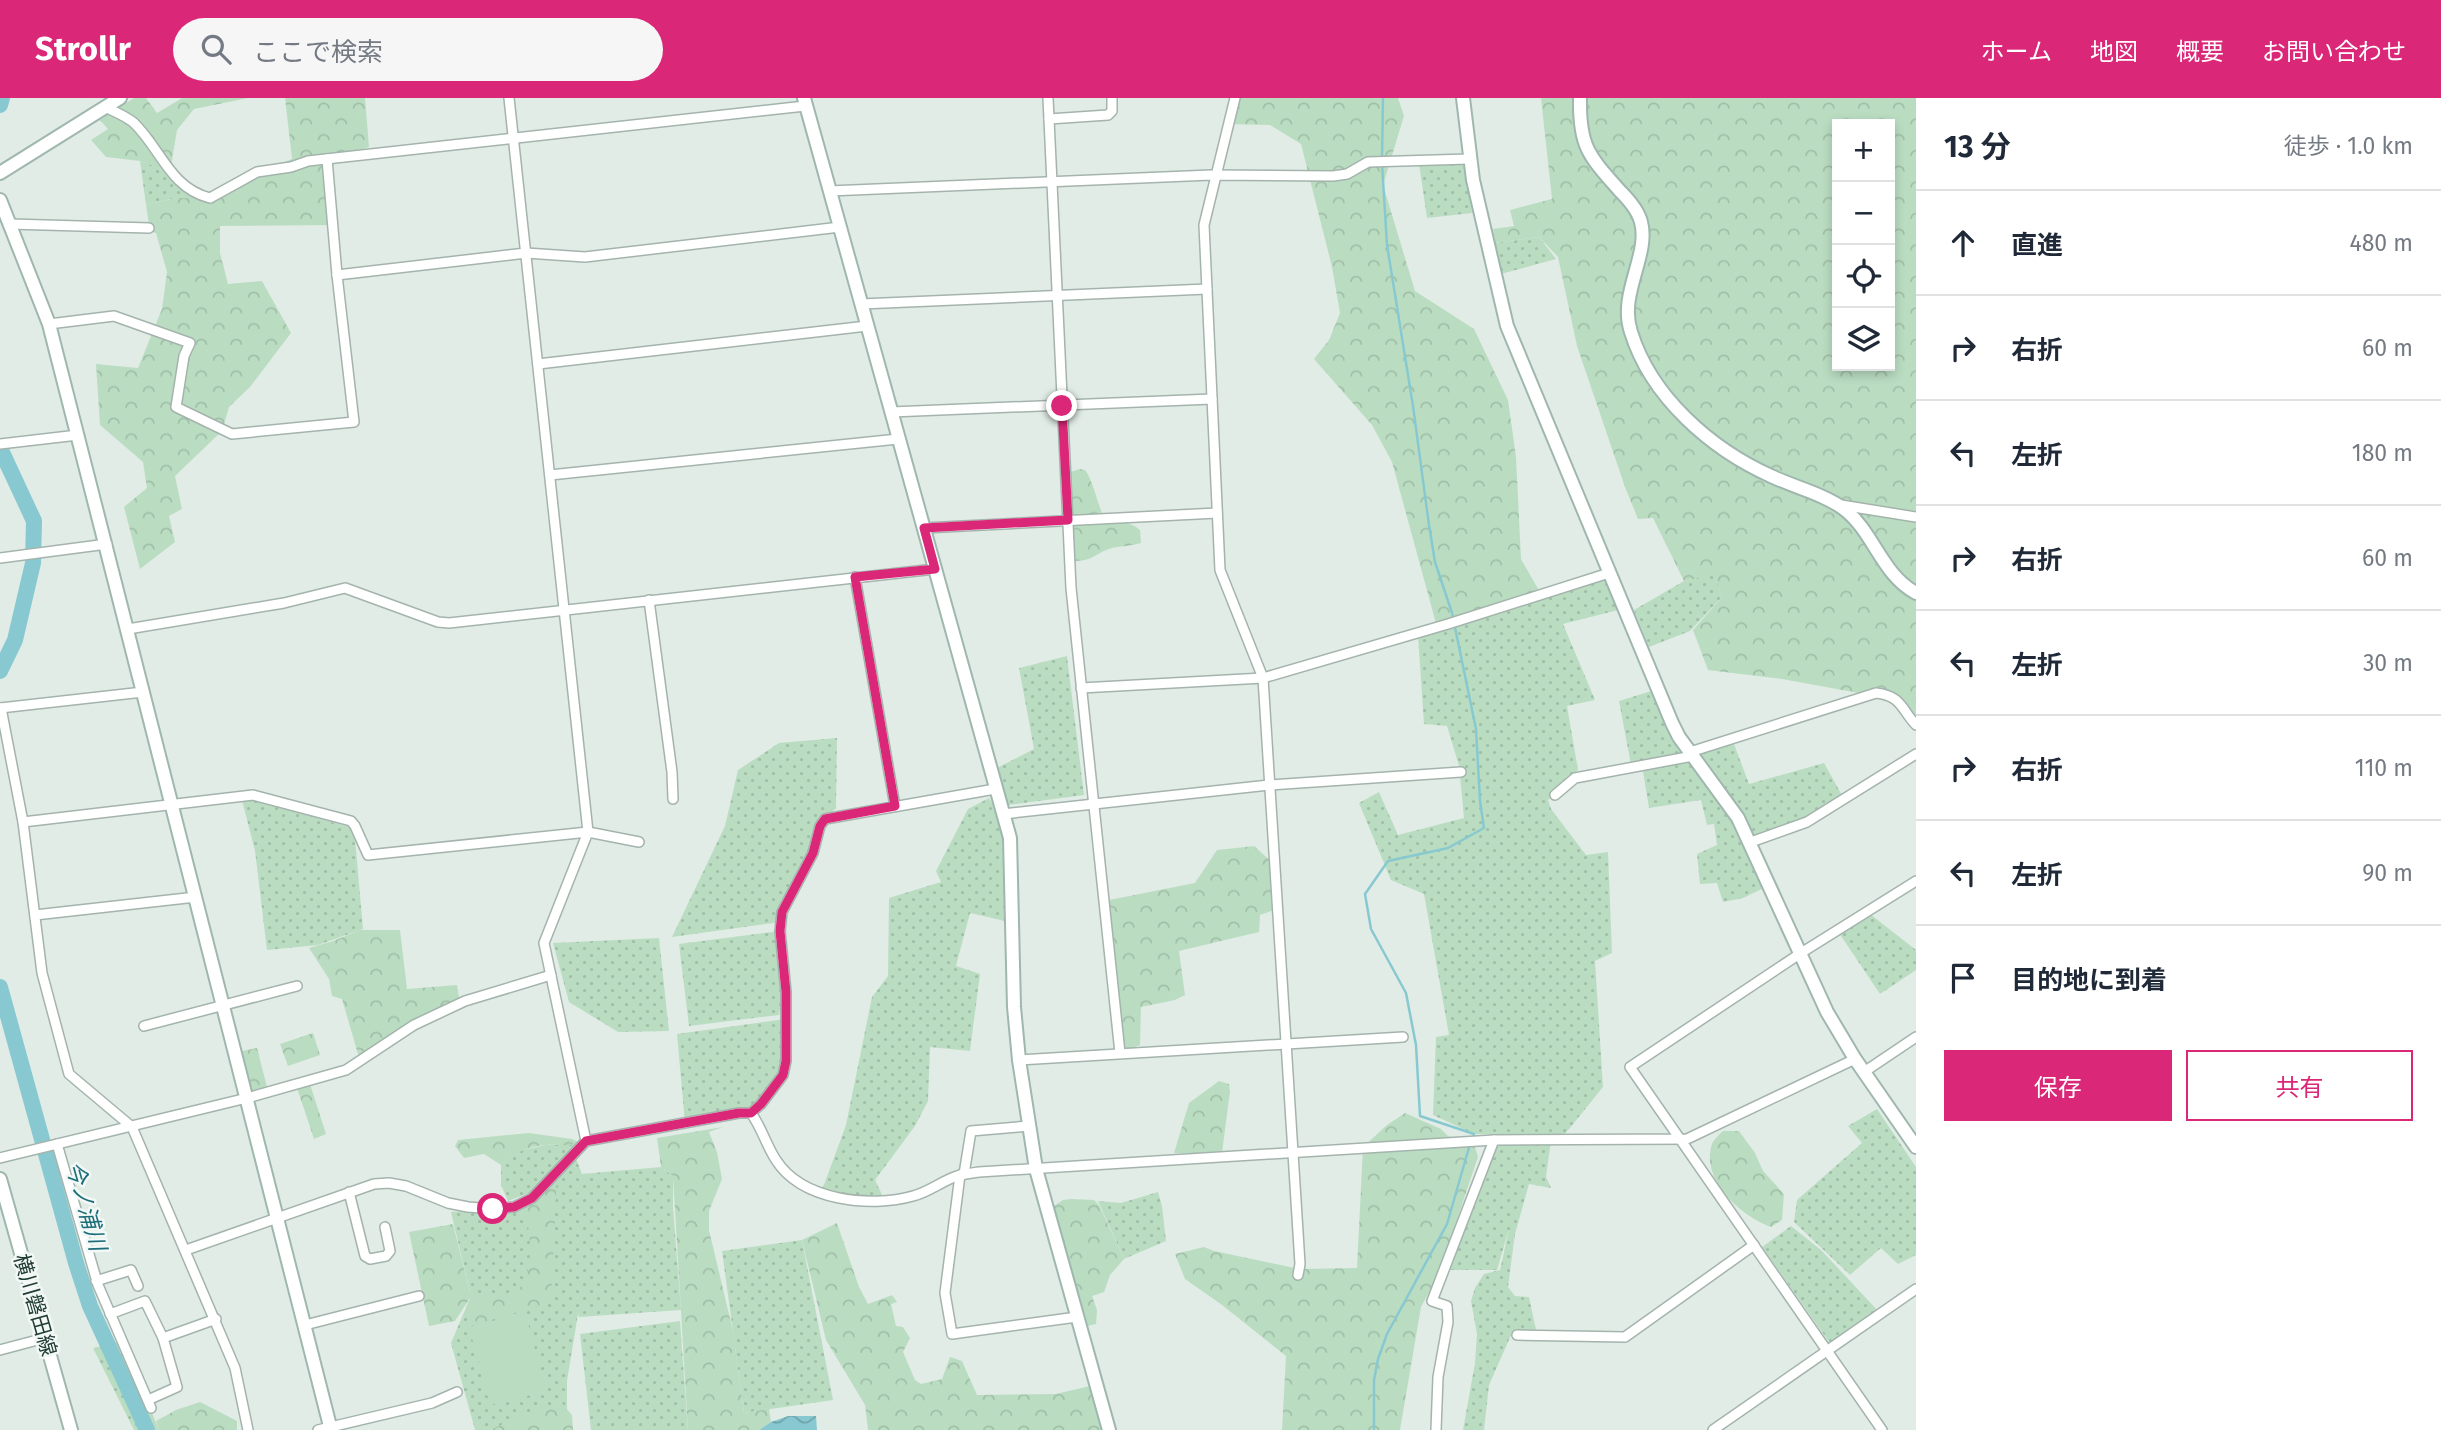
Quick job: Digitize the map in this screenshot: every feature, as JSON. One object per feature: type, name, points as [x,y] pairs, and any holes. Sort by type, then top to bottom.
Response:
[{"type":"street","points":[[0,173],[120,98]]},
{"type":"street","points":[[509,98],[589,832],[544,943],[586,1141]]},
{"type":"street","points":[[1048,98],[1070,588],[1120,1052]]},
{"type":"street","points":[[1049,119],[1108,115],[1112,111],[1112,98]]},
{"type":"street","points":[[1235,98],[1204,225],[1220,570],[1263,678],[1300,1264],[1298,1275]]},
{"type":"street","points":[[1463,98],[1469,159],[1507,326],[1672,723],[1691,754],[1730,806],[1751,842],[1827,1012],[1855,1059],[1916,1147]]},
{"type":"street","points":[[1580,98],[1580,132],[1588,152],[1629,201],[1640,219],[1643,236],[1627,310],[1631,332],[1649,371],[1696,430],[1744,463],[1835,504],[1916,517]]},
{"type":"street","points":[[105,107],[134,123],[181,183],[198,195],[210,198],[257,172],[327,159],[513,140],[804,102],[1010,838],[1011,958],[1019,1060],[1036,1169],[1110,1430]]},
{"type":"street","points":[[49,324],[114,316],[190,343],[184,356],[176,407],[232,435],[354,422],[327,159]]},
{"type":"street","points":[[829,191],[1216,175],[1333,176],[1347,174],[1368,162],[1469,159]]},
{"type":"street","points":[[0,200],[49,324],[305,1325],[327,1429],[432,1403],[457,1392]]},
{"type":"street","points":[[10,224],[149,228]]},
{"type":"street","points":[[337,275],[526,253],[584,257],[840,228]]},
{"type":"street","points":[[861,304],[1207,289]]},
{"type":"street","points":[[538,364],[867,326]]},
{"type":"street","points":[[891,412],[1212,399]]},
{"type":"street","points":[[4,444],[78,435]]},
{"type":"street","points":[[550,475],[898,439]]},
{"type":"street","points":[[1835,504],[1858,523],[1893,575],[1916,593]]},
{"type":"street","points":[[924,528],[1217,513]]},
{"type":"street","points":[[0,558],[107,544]]},
{"type":"street","points":[[128,629],[284,603],[345,587],[438,622],[449,623],[935,569]]},
{"type":"street","points":[[1080,688],[1263,678],[1609,573]]},
{"type":"street","points":[[855,577],[895,806]]},
{"type":"street","points":[[649,600],[672,772],[673,799]]},
{"type":"street","points":[[144,692],[1,708],[23,822],[42,973],[69,1074],[132,1126],[235,1368],[248,1430]]},
{"type":"street","points":[[1555,795],[1575,778],[1691,754],[1876,693],[1887,694],[1897,700],[1916,724]]},
{"type":"street","points":[[1751,842],[1807,822],[1916,754]]},
{"type":"street","points":[[1003,814],[1269,785],[1461,772]]},
{"type":"street","points":[[186,1250],[374,1184],[406,1186],[448,1203],[468,1207],[514,1207],[532,1198],[586,1141],[751,1113],[783,1075],[786,1061],[786,992],[780,931],[782,912],[813,853],[820,826],[830,817],[995,789]]},
{"type":"street","points":[[23,822],[253,795],[351,821],[368,855],[589,832],[639,842]]},
{"type":"street","points":[[1882,1430],[1630,1067],[1801,953],[1916,881]]},
{"type":"street","points":[[35,915],[196,897]]},
{"type":"street","points":[[0,1158],[247,1098],[346,1070],[414,1025],[466,1001],[551,975]]},
{"type":"street","points":[[144,1026],[297,986]]},
{"type":"street","points":[[1019,1060],[1403,1037]]},
{"type":"street","points":[[1864,1072],[1916,1037]]},
{"type":"street","points":[[751,1113],[760,1125],[776,1161],[791,1177],[821,1193],[874,1203],[916,1195],[962,1175],[1036,1169],[1494,1140],[1679,1139],[1699,1135],[1855,1059]]},
{"type":"street","points":[[1029,1126],[971,1131],[944,1293],[952,1334],[1077,1317]]},
{"type":"street","points":[[1436,1430],[1438,1377],[1448,1322],[1447,1306],[1432,1301],[1494,1140]]},
{"type":"street","points":[[57,1145],[96,1281],[110,1314],[149,1404],[177,1387],[163,1338],[145,1301],[110,1314]]},
{"type":"street","name":"横川磐田線","points":[[0,1179],[71,1430]]},
{"type":"street","points":[[349,1192],[365,1256],[370,1259],[386,1256],[390,1251],[385,1227]]},
{"type":"street","points":[[1517,1335],[1625,1337],[1754,1245]]},
{"type":"street","points":[[96,1281],[131,1270],[138,1286]]},
{"type":"street","points":[[1713,1430],[1916,1289]]},
{"type":"street","points":[[305,1325],[419,1296]]},
{"type":"street","points":[[163,1338],[216,1319]]},
{"type":"street","points":[[0,1350],[45,1338]]},
{"type":"green space","points":[[134,98],[146,98],[157,113],[182,98],[248,98],[194,109],[177,130],[170,172],[140,161],[106,157],[91,140],[108,129],[100,120]]},
{"type":"green space","points":[[285,98],[365,98],[369,147],[324,160],[333,225],[220,226],[220,253],[228,284],[262,281],[291,333],[250,387],[229,407],[222,431],[175,476],[182,509],[169,516],[175,542],[140,569],[124,507],[147,488],[143,462],[100,425],[96,364],[138,368],[162,309],[167,272],[156,233],[150,231],[146,205],[176,198],[210,198],[257,172],[292,159]]},
{"type":"green space","points":[[1235,98],[1398,98],[1404,116],[1383,185],[1415,291],[1474,329],[1508,400],[1516,457],[1521,559],[1541,594],[1437,627],[1392,462],[1372,425],[1314,359],[1329,340],[1340,313],[1332,267],[1301,144],[1270,125],[1228,124]]},
{"type":"green space","points":[[1541,98],[1916,98],[1916,723],[1897,700],[1782,679],[1708,670],[1693,630],[1722,597],[1714,575],[1684,581],[1653,518],[1638,519],[1577,346],[1558,257],[1539,237],[1495,243],[1493,229],[1514,226],[1510,210],[1552,199]]},
{"type":"green space","points":[[1465,159],[1472,213],[1427,218],[1419,164]]},
{"type":"green space","points":[[140,161],[166,170],[176,183],[196,198],[176,198],[146,205]]},
{"type":"green space","points":[[1539,237],[1556,259],[1501,274],[1495,243]]},
{"type":"green space","points":[[1085,470],[1088,475],[1104,515],[1140,530],[1141,543],[1112,548],[1089,559],[1069,561],[1069,480],[1070,472]]},
{"type":"green space","points":[[1714,574],[1722,597],[1690,631],[1649,647],[1634,610],[1684,581]]},
{"type":"green space","points":[[1602,575],[1618,610],[1563,624],[1595,700],[1567,706],[1578,770],[1548,800],[1551,809],[1586,855],[1608,852],[1612,953],[1595,961],[1603,1087],[1565,1134],[1474,1134],[1433,1115],[1436,1037],[1449,1035],[1424,894],[1391,880],[1359,803],[1379,792],[1398,835],[1464,818],[1459,766],[1447,726],[1424,724],[1418,636],[1441,631]]},
{"type":"green space","points":[[1067,656],[1084,795],[1008,805],[997,768],[1034,749],[1019,668]]},
{"type":"green space","points":[[1658,689],[1690,752],[1631,765],[1619,701]]},
{"type":"green space","points":[[1731,736],[1749,784],[1824,763],[1844,799],[1807,822],[1754,841],[1770,885],[1743,898],[1723,902],[1717,883],[1700,884],[1697,854],[1717,845],[1714,824],[1707,825],[1701,800],[1649,808],[1642,765],[1693,756]]},
{"type":"green space","points":[[837,738],[836,808],[824,819],[781,922],[672,937],[725,826],[738,770],[779,743]]},
{"type":"green space","points":[[241,796],[349,827],[355,839],[363,929],[318,945],[267,950],[255,851]]},
{"type":"green space","points":[[989,798],[1008,831],[1005,921],[970,913],[956,966],[980,974],[970,1051],[930,1047],[928,1101],[915,1126],[875,1180],[885,1201],[821,1193],[846,1125],[872,997],[888,976],[889,898],[941,882],[936,871],[968,809]]},
{"type":"green space","points":[[1254,846],[1274,864],[1277,909],[1260,915],[1259,932],[1179,951],[1185,995],[1175,1000],[1141,1007],[1140,1045],[1120,1053],[1104,901],[1195,883],[1217,850]]},
{"type":"green space","points":[[1870,914],[1916,950],[1916,970],[1880,994],[1839,933]]},
{"type":"green space","points":[[360,930],[400,930],[407,989],[457,985],[460,1004],[389,1040],[360,1061],[342,999],[332,996],[329,979],[309,948]]},
{"type":"green space","points":[[780,931],[785,982],[779,1015],[689,1026],[679,944]]},
{"type":"green space","points":[[659,938],[669,1031],[618,1032],[569,1002],[553,943]]},
{"type":"green space","points":[[785,1019],[788,1069],[751,1113],[685,1123],[677,1034]]},
{"type":"green space","points":[[313,1033],[320,1055],[288,1066],[280,1044]]},
{"type":"green space","points":[[257,1048],[268,1091],[248,1096],[237,1052]]},
{"type":"green space","points":[[1219,1081],[1229,1084],[1230,1091],[1222,1153],[1174,1153],[1189,1103]]},
{"type":"green space","points":[[310,1084],[326,1134],[314,1139],[297,1088]]},
{"type":"green space","points":[[1877,1109],[1916,1167],[1916,1255],[1898,1264],[1881,1248],[1850,1275],[1794,1222],[1797,1200],[1862,1143],[1848,1126]]},
{"type":"green space","points":[[1405,1113],[1475,1147],[1478,1157],[1452,1234],[1450,1253],[1421,1307],[1400,1430],[1282,1430],[1286,1356],[1185,1279],[1175,1254],[1204,1247],[1299,1269],[1357,1268],[1363,1147]]},
{"type":"green space","points":[[723,1127],[709,1132],[717,1152],[722,1179],[709,1211],[709,1230],[733,1331],[744,1413],[769,1409],[771,1422],[759,1430],[688,1430],[673,1176],[661,1167],[657,1138]]},
{"type":"green space","points":[[1723,1131],[1739,1131],[1755,1153],[1763,1171],[1784,1194],[1782,1220],[1771,1227],[1747,1214],[1717,1183],[1710,1157],[1713,1142]]},
{"type":"green space","points":[[529,1133],[572,1139],[580,1143],[533,1147],[501,1165],[484,1154],[464,1158],[455,1146],[458,1140]]},
{"type":"green space","points":[[1494,1140],[1551,1140],[1546,1177],[1551,1188],[1529,1184],[1515,1234],[1508,1287],[1515,1296],[1529,1297],[1537,1335],[1512,1333],[1489,1385],[1484,1430],[1463,1430],[1475,1363],[1477,1334],[1471,1301],[1484,1274],[1500,1270],[1509,1229],[1497,1270],[1444,1270]]},
{"type":"green space","points":[[546,1145],[575,1145],[552,1176],[575,1156],[582,1174],[661,1167],[673,1176],[681,1310],[579,1317],[578,1314],[567,1381],[567,1410],[561,1402],[490,1430],[475,1430],[451,1343],[471,1296],[451,1212],[493,1209],[525,1201],[537,1190],[508,1201],[501,1185],[501,1165],[518,1151]]},
{"type":"green space","points":[[557,1173],[551,1302],[471,1326],[470,1298],[455,1321],[429,1326],[409,1232],[453,1224],[470,1292],[483,1296],[514,1295],[527,1275],[529,1263],[525,1201]]},
{"type":"green space","points":[[1158,1192],[1166,1241],[1124,1259],[1098,1201],[1121,1203]]},
{"type":"green space","points":[[1063,1200],[1094,1200],[1099,1205],[1124,1259],[1110,1275],[1104,1292],[1092,1296],[1097,1310],[1096,1324],[1088,1326],[1051,1208]]},
{"type":"green space","points":[[837,1223],[859,1287],[868,1304],[892,1295],[897,1302],[891,1304],[896,1326],[903,1327],[910,1338],[903,1352],[915,1380],[921,1384],[942,1379],[950,1357],[962,1361],[977,1395],[1056,1394],[1090,1386],[1103,1408],[1108,1430],[868,1430],[865,1405],[826,1340],[802,1240]]},
{"type":"green space","points":[[1791,1226],[1821,1250],[1881,1314],[1829,1342],[1762,1247]]},
{"type":"green space","points":[[802,1240],[833,1400],[744,1413],[722,1251]]},
{"type":"green space","points":[[525,1313],[547,1391],[490,1405],[469,1327]]},
{"type":"green space","points":[[680,1321],[688,1430],[591,1430],[580,1334]]},
{"type":"green space","points":[[122,1341],[159,1430],[134,1430],[93,1348]]},
{"type":"green space","points":[[200,1402],[237,1421],[237,1430],[159,1430],[156,1421],[176,1410]]},
{"type":"green space","points":[[561,1402],[572,1415],[573,1430],[490,1430],[537,1409]]},
{"type":"water","points":[[788,1416],[816,1416],[817,1430],[759,1430],[771,1422]]},
{"type":"waterway","name":"今ノ浦川","points":[[0,105],[2,98]]},
{"type":"waterway","points":[[1382,158],[1383,98]]},
{"type":"waterway","points":[[1382,164],[1387,245],[1429,525],[1435,562],[1452,613],[1476,729],[1484,828],[1448,848],[1388,861],[1365,894],[1371,929],[1406,993],[1416,1045],[1420,1116],[1474,1134],[1473,1138]]},
{"type":"waterway","name":"今ノ浦川","points":[[0,448],[34,521],[33,563],[15,640],[0,671]]},
{"type":"waterway","name":"今ノ浦川","points":[[0,987],[90,1306],[147,1430]]},
{"type":"waterway","points":[[1374,1430],[1374,1380],[1378,1359],[1387,1334],[1447,1224],[1470,1144]]},
{"type":"route","points":[[493,1209],[514,1207],[532,1198],[586,1141],[751,1113],[783,1075],[786,1061],[786,992],[780,931],[782,912],[813,853],[820,826],[825,819],[895,806],[855,577],[935,569],[924,528],[1068,520],[1062,406]]}]
